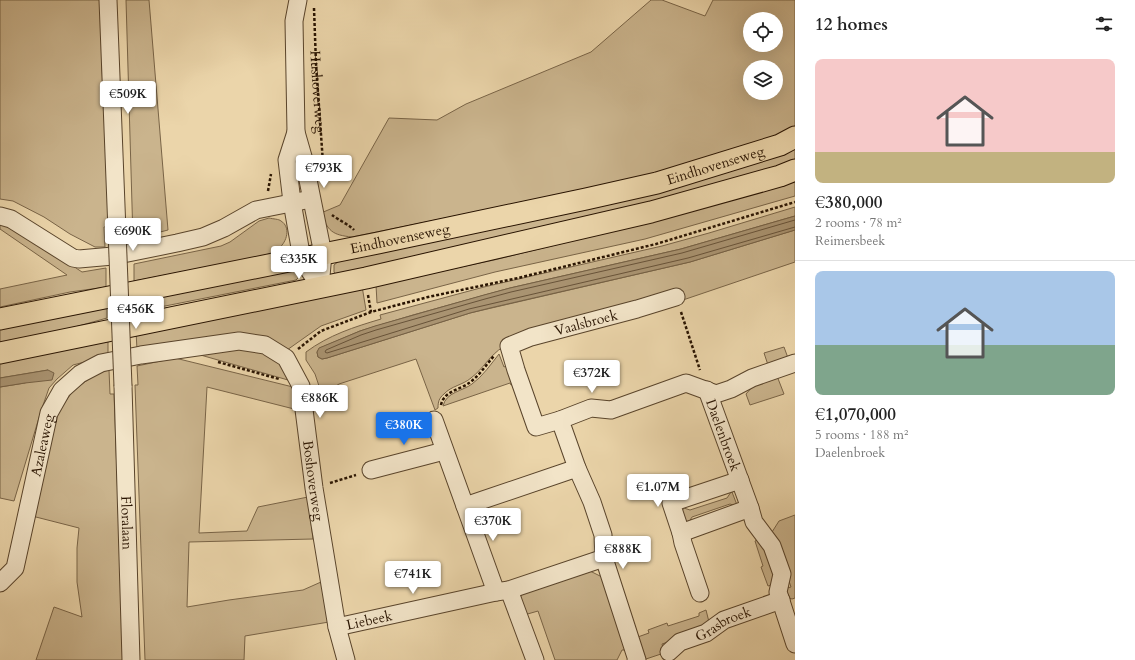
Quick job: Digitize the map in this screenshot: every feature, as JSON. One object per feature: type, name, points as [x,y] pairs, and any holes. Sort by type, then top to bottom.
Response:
[{"type":"main road","name":"Eindhovenseweg","points":[[0,319],[359,247],[656,183],[780,145],[795,137]]},
{"type":"main road","name":"Eindhovenseweg","points":[[0,353],[366,278],[651,212],[780,176],[795,170]]},
{"type":"street","name":"Floralaan","points":[[108,0],[118,231],[131,660]]},
{"type":"street","name":"Hushoverweg","points":[[306,2],[294,21],[296,132],[304,160],[323,254],[320,287]]},
{"type":"street","name":"Hushoverweg","points":[[296,132],[287,160],[292,202],[302,258],[320,287]]},
{"type":"street","points":[[0,216],[11,219],[73,258],[79,259],[113,256],[203,237],[224,228],[256,210],[311,199]]},
{"type":"street","name":"Vaalsbroek","points":[[508,346],[531,337],[630,311],[676,297]]},
{"type":"street","name":"Azaleaweg","points":[[0,583],[15,568],[49,413],[62,390],[80,374],[101,363],[141,355],[240,341],[265,345],[286,358]]},
{"type":"street","points":[[508,346],[536,427],[560,420],[591,408],[611,410],[686,383],[716,394],[731,389],[752,378],[795,363]]},
{"type":"street","name":"Boshoverweg","points":[[286,358],[301,386],[314,488],[337,627],[346,660]]},
{"type":"street","name":"Daelenbroek","points":[[707,390],[754,522],[772,546],[782,574],[778,592],[786,606],[795,644]]},
{"type":"street","points":[[434,420],[465,506],[502,591],[535,660]]},
{"type":"street","points":[[560,420],[577,468],[592,502],[603,535],[604,558],[636,660]]},
{"type":"street","points":[[371,470],[444,451]]},
{"type":"street","points":[[465,506],[577,468]]},
{"type":"street","name":"Daelenbroek","points":[[700,593],[671,503],[740,480]]},
{"type":"street","points":[[681,533],[750,508]]},
{"type":"street","name":"Liebeek","points":[[337,627],[502,591],[604,558]]},
{"type":"street","name":"Grasbroek","points":[[669,652],[680,642],[706,633],[724,620],[786,606]]},
{"type":"path","name":"Hushoverweg","points":[[306,2],[316,57],[323,166]]},
{"type":"path","points":[[286,358],[322,331],[371,312],[428,297],[518,278],[656,244],[795,202]]},
{"type":"path","points":[[330,210],[332,215],[352,227],[356,233],[359,247]]},
{"type":"path","points":[[366,278],[371,312]]},
{"type":"path","points":[[676,297],[707,390]]},
{"type":"path","points":[[434,420],[445,396],[470,383],[481,373],[499,351],[508,346]]},
{"type":"path","points":[[214,360],[301,386]]},
{"type":"path","points":[[314,488],[371,470]]},
{"type":"shaded area","points":[[0,0],[102,0],[102,68],[110,226],[104,227],[105,247],[95,247],[70,234],[44,217],[13,201],[0,199]]},
{"type":"shaded area","points":[[126,0],[149,0],[168,230],[133,239]]},
{"type":"shaded area","points":[[651,0],[662,0],[705,16],[713,0],[795,0],[795,131],[673,175],[519,203],[352,237],[340,235],[329,228],[321,213],[340,205],[389,118],[437,120],[466,104],[591,52]]},
{"type":"shaded area","points":[[795,149],[795,162],[737,181],[337,276],[334,272],[334,265],[339,261],[771,157]]},
{"type":"shaded area","points":[[795,180],[795,196],[645,239],[495,272],[377,303],[376,285],[494,260],[649,222]]},
{"type":"shaded area","points":[[795,207],[795,216],[681,249],[510,288],[413,315],[360,331],[320,348],[317,352],[318,357],[322,359],[327,358],[470,313],[690,262],[795,230],[795,262],[680,301],[503,347],[498,350],[471,378],[447,391],[439,400],[438,408],[435,410],[416,359],[339,384],[322,395],[315,374],[306,360],[306,352],[315,346],[342,332],[381,319],[380,315],[484,287],[662,246]]},
{"type":"shaded area","points":[[269,218],[280,220],[286,227],[287,231],[286,238],[282,245],[272,253],[259,257],[134,281],[134,264],[221,246],[230,242],[259,221]]},
{"type":"shaded area","points":[[0,221],[10,224],[82,272],[106,268],[106,287],[70,292],[0,307],[0,289],[67,275],[0,229]]},
{"type":"shaded area","points":[[298,267],[300,272],[299,277],[296,280],[135,312],[135,298]]},
{"type":"shaded area","points":[[362,286],[366,310],[321,326],[287,350],[268,339],[137,350],[136,331]]},
{"type":"shaded area","points":[[107,304],[107,318],[0,348],[0,328]]},
{"type":"shaded area","points":[[108,340],[108,356],[73,365],[49,388],[14,501],[0,498],[0,387],[25,383],[48,370],[0,378],[0,362]]},
{"type":"shaded area","points":[[784,347],[788,358],[768,365],[764,353]]},
{"type":"shaded area","points":[[240,348],[258,351],[275,359],[288,369],[295,382],[197,354]]},
{"type":"shaded area","points":[[499,354],[504,367],[508,365],[515,384],[511,385],[510,383],[443,406],[445,401],[451,395],[476,381],[487,370]]},
{"type":"shaded area","points":[[175,358],[293,387],[298,410],[207,387],[199,533],[247,531],[258,507],[308,497],[313,539],[189,542],[187,607],[303,590],[321,582],[329,622],[245,636],[244,660],[145,660],[135,385],[138,385],[137,366]]},
{"type":"shaded area","points":[[109,370],[110,394],[114,394],[124,660],[36,660],[54,607],[82,617],[77,582],[77,548],[79,528],[32,516],[57,414],[70,395],[78,387],[97,373]]},
{"type":"shaded area","points":[[777,376],[784,394],[750,405],[746,394],[754,385]]},
{"type":"shaded area","points":[[731,492],[737,505],[736,506],[730,504],[692,517],[689,522],[684,520],[682,511],[684,508],[690,510],[727,498]]},
{"type":"shaded area","points":[[795,515],[795,598],[792,599],[784,596],[787,588],[791,587],[772,532],[779,521]]},
{"type":"shaded area","points":[[757,540],[767,545],[777,575],[772,585],[768,586],[761,567],[763,566],[755,541]]},
{"type":"shaded area","points":[[586,569],[604,578],[627,644],[617,660],[555,660],[538,611],[524,615],[519,600],[524,590]]},
{"type":"shaded area","points":[[706,610],[709,622],[705,629],[662,644],[664,653],[643,660],[635,638],[649,633],[648,630],[667,623],[668,626],[699,616],[699,613]]},
{"type":"water","points":[[795,216],[795,230],[690,262],[470,313],[327,358],[322,359],[318,357],[317,352],[319,348],[375,326],[510,288],[681,249]]},
{"type":"water","points":[[48,370],[54,373],[52,380],[0,387],[0,378]]}]
